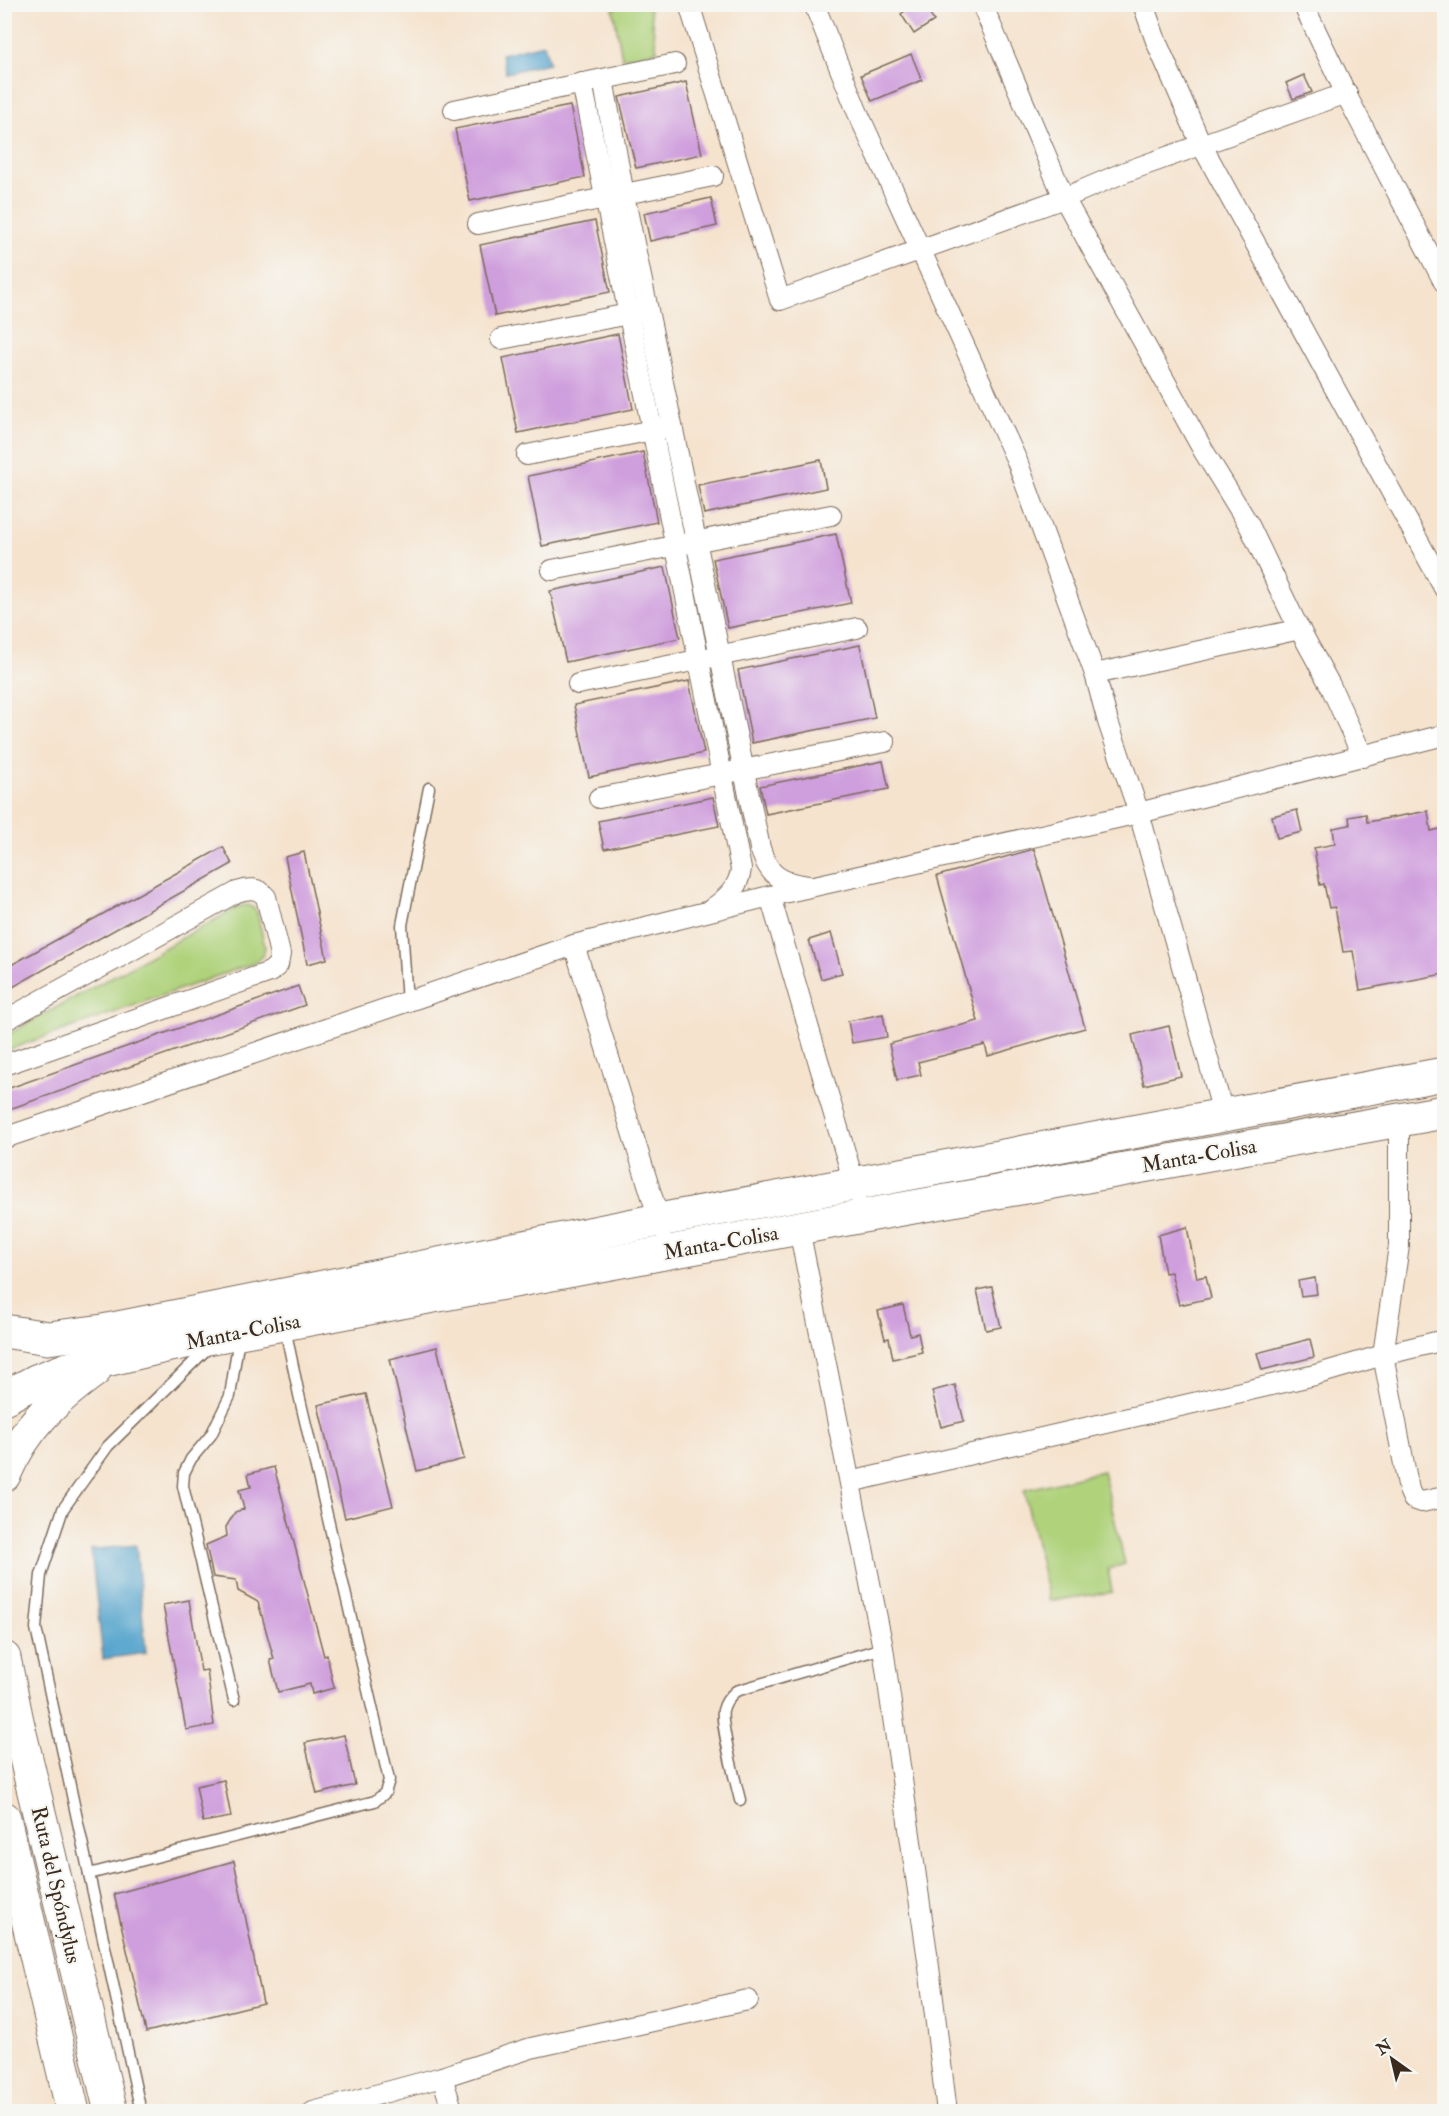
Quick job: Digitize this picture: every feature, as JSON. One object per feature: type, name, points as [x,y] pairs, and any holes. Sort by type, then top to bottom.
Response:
[{"type":"highway","name":"Manta-Colisa","points":[[4,1331],[48,1338],[104,1331],[659,1220],[1444,1074]]},
{"type":"highway","name":"Manta-Colisa","points":[[4,1398],[36,1381],[68,1369],[230,1334],[863,1216],[1444,1112]]},
{"type":"highway","points":[[4,1475],[25,1437],[41,1417],[60,1397],[110,1359]]},
{"type":"highway","name":"Ruta del Spóndylus","points":[[4,1658],[111,2112]]},
{"type":"highway","name":"Ruta del Spóndylus","points":[[4,1818],[73,2112]]},
{"type":"highway","points":[[35,1949],[69,1939]]},
{"type":"street","points":[[688,4],[780,300],[1064,198],[1125,172],[1201,144],[1347,93]]},
{"type":"street","points":[[814,4],[856,111],[1017,462],[1095,674],[1139,813],[1224,1116]]},
{"type":"street","points":[[982,4],[1064,198],[1203,450],[1249,525],[1330,685],[1362,757]]},
{"type":"street","points":[[1143,4],[1156,41],[1201,144],[1444,588]]},
{"type":"street","points":[[1303,4],[1444,282]]},
{"type":"street","points":[[454,110],[675,64]]},
{"type":"street","points":[[603,79],[615,197]]},
{"type":"street","points":[[582,83],[615,197],[638,312],[651,430],[700,660],[741,869],[740,878],[732,892],[708,912]]},
{"type":"street","points":[[478,224],[713,176]]},
{"type":"street","points":[[501,339],[638,312]]},
{"type":"street","points":[[638,312],[672,426],[764,862],[778,878],[812,887]]},
{"type":"street","points":[[527,455],[672,426]]},
{"type":"street","points":[[552,570],[831,515]]},
{"type":"street","points":[[578,684],[857,628]]},
{"type":"street","points":[[1095,674],[1300,629]]},
{"type":"street","points":[[4,1138],[574,945],[770,896],[1139,813],[1444,735]]},
{"type":"street","points":[[598,798],[885,742]]},
{"type":"street","points":[[737,848],[759,843]]},
{"type":"street","points":[[4,1021],[237,892],[251,888],[260,891],[266,897],[280,954],[278,966],[270,972],[4,1065]]},
{"type":"street","points":[[770,896],[863,1216]]},
{"type":"street","points":[[574,945],[669,1252]]},
{"type":"street","points":[[1399,1120],[1399,1246],[1383,1355],[1409,1490],[1413,1499],[1422,1502],[1444,1497]]},
{"type":"street","points":[[799,1229],[883,1648],[929,1967],[947,2112]]},
{"type":"street","points":[[850,1482],[1315,1375],[1444,1340]]},
{"type":"street","points":[[313,2112],[442,2077],[531,2048],[748,2000]]},
{"type":"street","points":[[442,2077],[453,2112]]},
{"type":"lane","points":[[407,1003],[402,925],[429,788]]},
{"type":"lane","points":[[89,1874],[375,1801],[385,1793],[389,1780],[284,1324]]},
{"type":"lane","points":[[230,1334],[230,1396],[211,1436],[191,1459],[184,1473],[183,1486],[234,1700]]},
{"type":"lane","points":[[141,2112],[36,1628],[41,1575],[63,1509],[108,1446],[230,1334]]},
{"type":"lane","points":[[740,1800],[722,1717],[730,1696],[736,1691],[883,1648]]},
{"type":"green space","points":[[649,5],[657,51],[622,58],[613,8]]},
{"type":"green space","points":[[245,905],[251,906],[257,912],[265,948],[262,956],[254,963],[5,1051],[5,1036]]},
{"type":"green space","points":[[1103,1471],[1125,1564],[1108,1569],[1112,1592],[1049,1601],[1024,1490]]},
{"type":"water","points":[[544,44],[549,63],[506,73],[501,54]]},
{"type":"water","points":[[136,1545],[146,1653],[103,1659],[91,1550]]},
{"type":"building","points":[[915,4],[923,4],[934,21],[914,34],[901,14]]},
{"type":"building","points":[[911,54],[922,80],[872,101],[861,75]]},
{"type":"building","points":[[1304,75],[1312,92],[1293,99],[1286,83]]},
{"type":"building","points":[[686,82],[702,154],[636,168],[619,97]]},
{"type":"building","points":[[570,106],[585,177],[470,201],[455,129]]},
{"type":"building","points":[[711,198],[717,226],[650,241],[644,213]]},
{"type":"building","points":[[595,221],[610,292],[495,316],[480,245]]},
{"type":"building","points":[[618,334],[633,409],[518,433],[503,358]]},
{"type":"building","points":[[643,452],[657,522],[542,546],[528,476]]},
{"type":"building","points":[[821,460],[826,488],[704,514],[698,485]]},
{"type":"building","points":[[836,534],[851,603],[728,628],[713,559]]},
{"type":"building","points":[[665,567],[680,638],[566,662],[550,591]]},
{"type":"building","points":[[860,645],[875,718],[752,743],[738,670]]},
{"type":"building","points":[[689,681],[704,753],[589,777],[574,705]]},
{"type":"building","points":[[883,761],[889,789],[766,814],[760,786]]},
{"type":"building","points":[[713,797],[719,826],[604,849],[598,821]]},
{"type":"building","points":[[1297,810],[1302,832],[1277,838],[1272,816]]},
{"type":"building","points":[[1428,811],[1431,831],[1444,828],[1444,974],[1360,990],[1353,951],[1343,952],[1335,907],[1329,908],[1324,884],[1320,885],[1314,848],[1335,844],[1333,828],[1350,825],[1349,817],[1366,814],[1367,822]]},
{"type":"building","points":[[223,847],[232,864],[4,992],[4,969]]},
{"type":"building","points":[[1034,849],[1085,1028],[988,1056],[985,1045],[918,1062],[921,1075],[897,1080],[889,1044],[978,1021],[937,876]]},
{"type":"building","points":[[304,852],[327,959],[307,964],[285,857]]},
{"type":"building","points":[[831,933],[842,973],[821,979],[809,940]]},
{"type":"building","points":[[298,986],[305,1005],[4,1111],[4,1090]]},
{"type":"building","points":[[883,1014],[887,1037],[852,1043],[848,1021]]},
{"type":"building","points":[[1169,1026],[1181,1076],[1144,1085],[1132,1035]]},
{"type":"building","points":[[1187,1227],[1197,1278],[1206,1276],[1211,1298],[1179,1305],[1171,1272],[1165,1273],[1158,1235]]},
{"type":"building","points":[[1315,1278],[1317,1294],[1301,1296],[1298,1281]]},
{"type":"building","points":[[992,1287],[1001,1327],[986,1330],[977,1290]]},
{"type":"building","points":[[903,1305],[910,1335],[918,1333],[922,1352],[893,1359],[889,1338],[885,1339],[878,1311]]},
{"type":"building","points":[[1310,1339],[1314,1357],[1262,1370],[1257,1353]]},
{"type":"building","points":[[437,1347],[464,1459],[417,1471],[390,1359]]},
{"type":"building","points":[[955,1385],[964,1421],[941,1427],[932,1391]]},
{"type":"building","points":[[366,1394],[393,1506],[345,1518],[318,1405]]},
{"type":"building","points":[[274,1467],[324,1656],[327,1655],[334,1688],[312,1694],[310,1684],[278,1692],[270,1660],[274,1659],[258,1602],[238,1591],[236,1580],[213,1577],[206,1545],[227,1536],[226,1527],[235,1512],[244,1509],[239,1490],[251,1487],[248,1474]]},
{"type":"building","points":[[189,1600],[201,1671],[207,1670],[214,1725],[186,1730],[163,1605]]},
{"type":"building","points":[[344,1735],[355,1785],[317,1794],[305,1743]]},
{"type":"building","points":[[224,1780],[231,1817],[203,1822],[196,1786]]},
{"type":"building","points":[[234,1861],[263,2003],[146,2032],[114,1894]]}]
